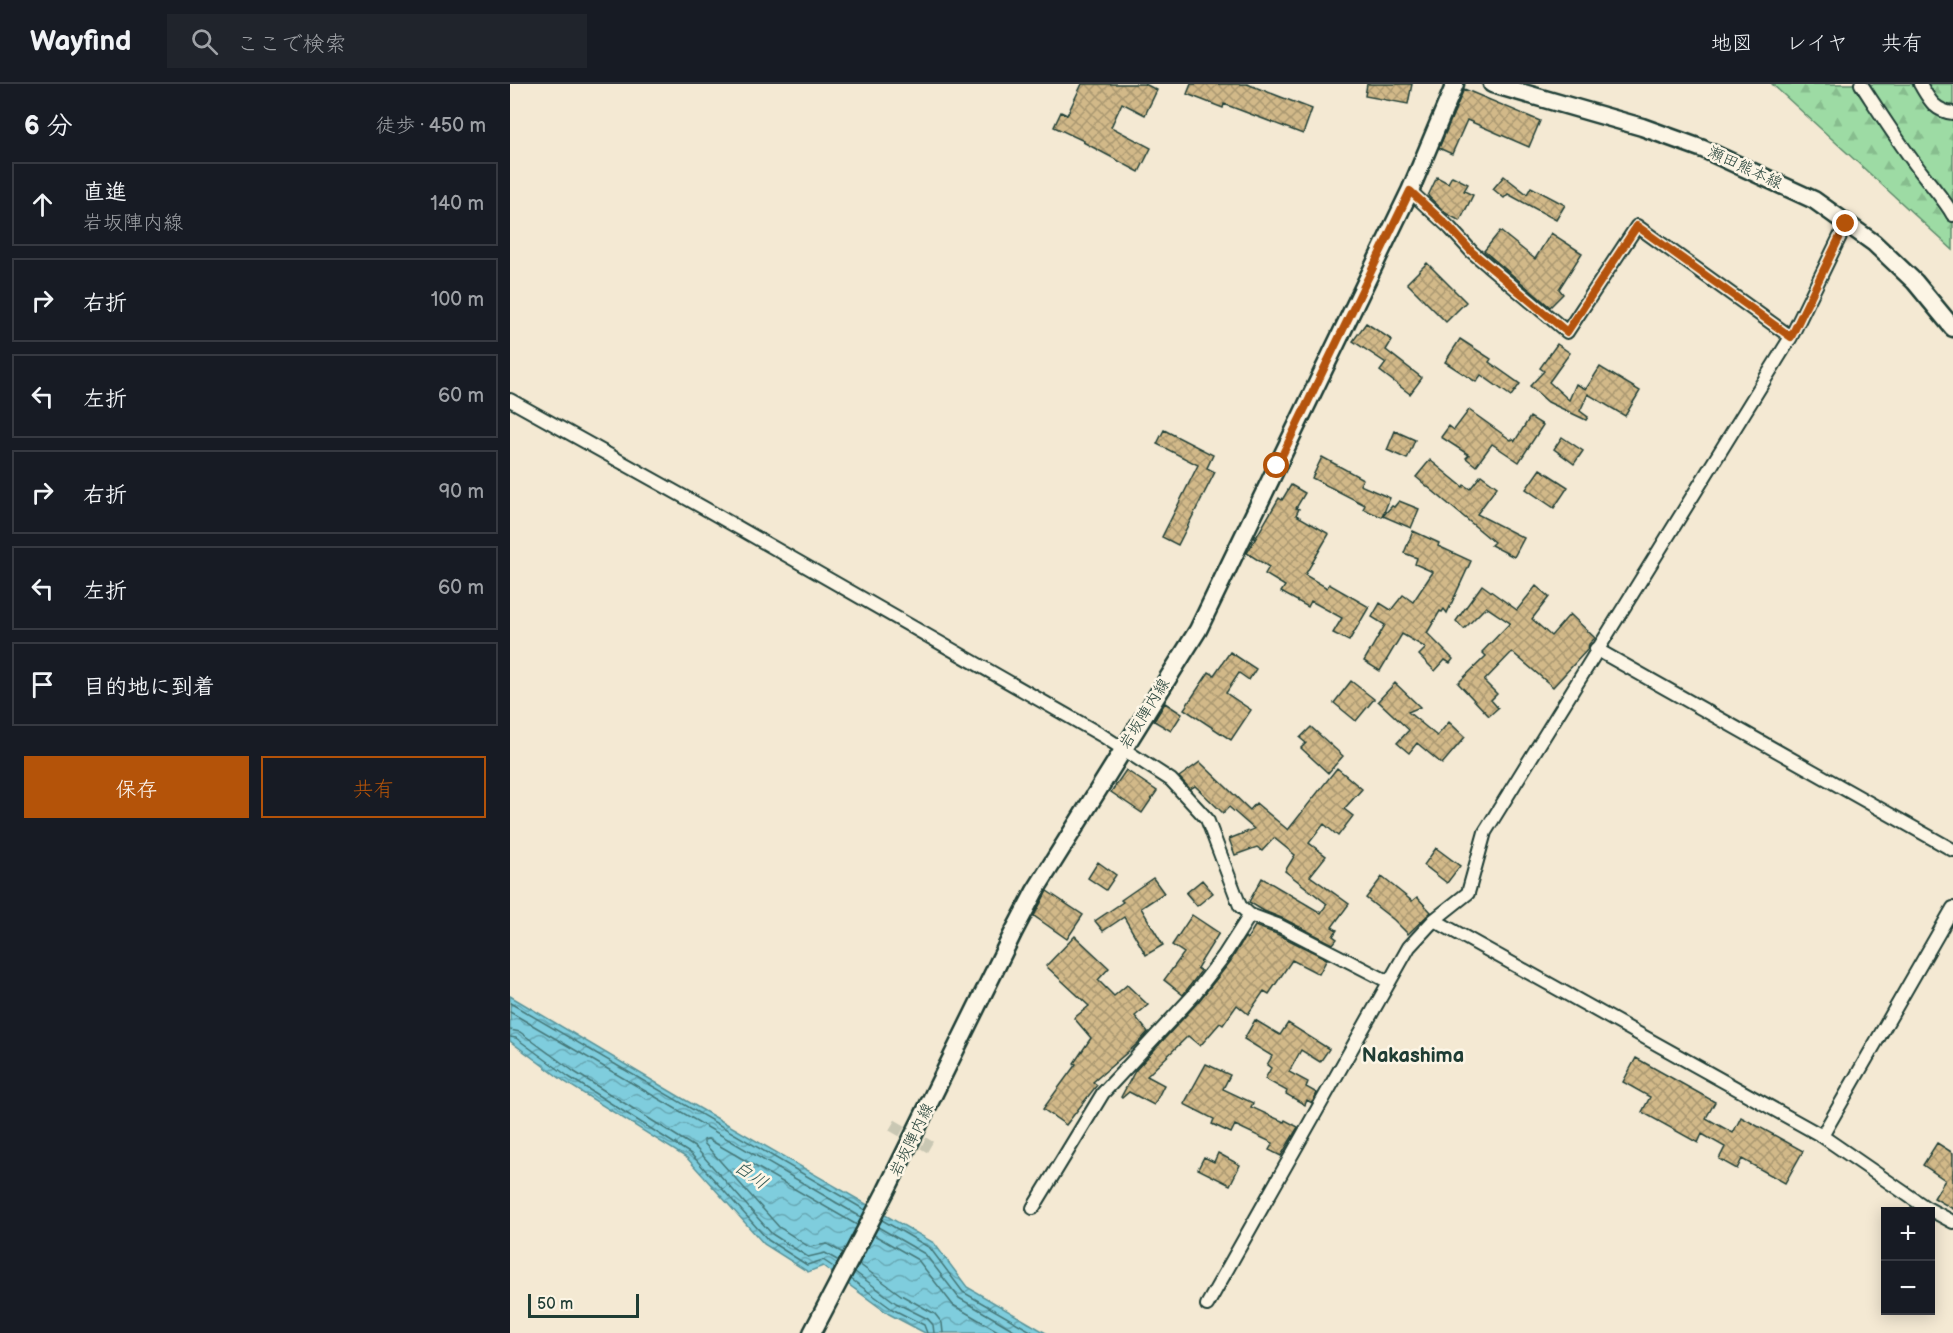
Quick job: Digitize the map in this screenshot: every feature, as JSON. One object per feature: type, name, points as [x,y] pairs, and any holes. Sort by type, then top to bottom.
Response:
[{"type":"main road","name":"岩坂陣内線","points":[[812,1333],[886,1191],[1035,891],[1198,630],[1410,191],[1455,84]]},
{"type":"main road","name":"瀬田熊本線","points":[[1492,84],[1642,127],[1703,149],[1814,200],[1874,243],[1915,282],[1953,328]]},
{"type":"street","points":[[1861,84],[1886,123],[1925,178],[1946,202],[1953,215]]},
{"type":"street","points":[[1920,84],[1930,100],[1942,112],[1953,113]]},
{"type":"street","points":[[1410,191],[1472,252],[1567,332],[1637,226],[1791,337]]},
{"type":"street","points":[[1207,1305],[1409,947],[1434,920],[1468,893],[1485,832],[1596,649],[1791,337],[1846,224]]},
{"type":"street","points":[[510,400],[1103,736],[1171,780],[1207,819],[1240,906],[1250,915],[1280,926],[1389,982]]},
{"type":"street","points":[[1596,649],[1953,850]]},
{"type":"street","points":[[1822,1137],[1953,908]]},
{"type":"street","points":[[1033,1208],[1102,1093],[1192,997],[1223,957],[1250,915]]},
{"type":"street","points":[[1434,920],[1822,1137],[1925,1207],[1953,1222]]},
{"type":"green space","points":[[1772,84],[1953,84],[1953,250]]},
{"type":"water","name":"白川","points":[[510,996],[934,1243],[967,1287],[1046,1333],[925,1333],[889,1314],[823,1266],[808,1272],[764,1244],[687,1158],[565,1082],[510,1041]]},
{"type":"building","points":[[1082,84],[1145,84],[1157,90],[1145,115],[1122,103],[1111,127],[1151,148],[1139,172],[1054,127],[1061,112],[1067,115]]},
{"type":"building","points":[[1191,84],[1247,84],[1312,109],[1303,134],[1224,104],[1223,108],[1187,94]]},
{"type":"building","points":[[1367,84],[1412,84],[1408,104],[1365,96]]},
{"type":"building","points":[[1464,89],[1540,121],[1529,147],[1467,120],[1452,154],[1439,148]]},
{"type":"building","points":[[1452,176],[1468,184],[1464,191],[1473,195],[1460,221],[1447,214],[1428,196],[1437,177],[1448,183]]},
{"type":"building","points":[[1504,176],[1527,194],[1531,187],[1565,205],[1556,220],[1508,194],[1504,198],[1493,189]]},
{"type":"building","points":[[1500,231],[1535,259],[1551,233],[1582,253],[1559,289],[1563,294],[1550,307],[1484,251]]},
{"type":"building","points":[[1427,263],[1466,302],[1446,322],[1407,283]]},
{"type":"building","points":[[1366,323],[1392,340],[1386,350],[1422,378],[1410,394],[1380,371],[1386,363],[1353,341]]},
{"type":"building","points":[[1460,339],[1491,359],[1489,362],[1520,384],[1511,396],[1481,375],[1476,382],[1445,362]]},
{"type":"building","points":[[1557,344],[1570,353],[1549,382],[1569,400],[1576,384],[1586,389],[1600,367],[1640,391],[1625,416],[1588,394],[1580,411],[1588,417],[1586,420],[1548,402],[1530,386],[1544,371],[1540,368]]},
{"type":"building","points":[[1469,410],[1515,441],[1530,417],[1543,425],[1519,462],[1492,444],[1476,466],[1466,458],[1469,455],[1441,437],[1449,426],[1454,430]]},
{"type":"building","points":[[1164,430],[1213,455],[1207,468],[1215,472],[1178,545],[1162,537],[1198,465],[1157,444]]},
{"type":"building","points":[[1395,431],[1415,440],[1407,459],[1387,450]]},
{"type":"building","points":[[1562,437],[1583,451],[1574,464],[1554,449]]},
{"type":"building","points":[[1322,457],[1363,479],[1360,485],[1390,498],[1382,517],[1363,509],[1365,505],[1312,478]]},
{"type":"building","points":[[1430,460],[1463,487],[1464,485],[1470,489],[1481,475],[1497,487],[1477,514],[1524,538],[1514,557],[1491,545],[1494,542],[1416,477]]},
{"type":"building","points":[[1540,469],[1568,487],[1554,508],[1526,489]]},
{"type":"building","points":[[1291,485],[1305,493],[1296,508],[1299,509],[1296,515],[1329,534],[1305,575],[1327,588],[1329,584],[1369,607],[1349,641],[1333,633],[1342,618],[1311,601],[1308,607],[1281,592],[1285,586],[1265,574],[1269,567],[1247,553],[1279,498],[1282,500]]},
{"type":"building","points":[[1399,501],[1419,509],[1411,528],[1383,516]]},
{"type":"building","points":[[1413,531],[1439,543],[1438,546],[1471,561],[1447,613],[1444,609],[1440,611],[1427,633],[1453,659],[1450,663],[1445,660],[1435,671],[1419,655],[1426,648],[1402,634],[1380,671],[1364,661],[1385,625],[1372,617],[1380,603],[1391,610],[1403,595],[1413,602],[1433,572],[1415,564],[1417,558],[1404,553]]},
{"type":"building","points":[[1482,585],[1517,610],[1536,586],[1549,597],[1532,619],[1551,636],[1570,614],[1595,638],[1589,644],[1588,649],[1553,687],[1512,652],[1484,681],[1497,694],[1491,700],[1498,708],[1489,716],[1458,683],[1486,656],[1482,652],[1510,623],[1486,607],[1464,629],[1456,621]]},
{"type":"building","points":[[1230,652],[1256,669],[1249,680],[1239,673],[1226,693],[1251,710],[1231,740],[1184,709],[1209,672],[1214,675]]},
{"type":"building","points":[[1351,681],[1374,699],[1356,721],[1334,703]]},
{"type":"building","points":[[1395,683],[1420,707],[1408,712],[1437,736],[1449,722],[1465,737],[1442,764],[1417,743],[1409,753],[1397,743],[1409,730],[1378,701]]},
{"type":"building","points":[[1165,703],[1182,714],[1171,731],[1154,721]]},
{"type":"building","points":[[1311,727],[1343,756],[1328,773],[1301,748],[1306,743],[1300,738]]},
{"type":"building","points":[[1200,762],[1250,810],[1256,803],[1288,830],[1337,768],[1362,789],[1344,809],[1353,816],[1338,836],[1324,824],[1309,843],[1326,856],[1310,876],[1349,904],[1332,927],[1337,930],[1333,936],[1337,939],[1333,944],[1249,902],[1262,878],[1321,913],[1327,904],[1285,871],[1295,855],[1274,838],[1262,851],[1257,847],[1235,855],[1229,839],[1254,829],[1229,807],[1223,813],[1195,786],[1190,789],[1179,777]]},
{"type":"building","points":[[1126,770],[1157,791],[1142,813],[1111,792]]},
{"type":"building","points":[[1436,848],[1460,866],[1447,883],[1424,865]]},
{"type":"building","points":[[1098,862],[1116,875],[1106,890],[1088,878]]},
{"type":"building","points":[[1382,877],[1412,901],[1417,897],[1431,912],[1408,934],[1366,898]]},
{"type":"building","points":[[1153,878],[1164,893],[1141,908],[1163,945],[1146,955],[1124,917],[1103,931],[1095,921]]},
{"type":"building","points":[[1202,880],[1213,893],[1197,906],[1186,893]]},
{"type":"building","points":[[1047,891],[1083,915],[1067,939],[1034,916]]},
{"type":"building","points":[[1192,915],[1219,933],[1197,968],[1201,971],[1183,995],[1164,980],[1184,953],[1172,945]]},
{"type":"building","points":[[1255,926],[1277,934],[1327,959],[1319,974],[1292,960],[1269,994],[1264,991],[1248,1014],[1237,1005],[1223,1025],[1220,1023],[1200,1046],[1188,1036],[1147,1076],[1164,1085],[1154,1105],[1129,1092],[1122,1098],[1135,1071],[1198,1002]]},
{"type":"building","points":[[1075,936],[1109,968],[1098,980],[1114,996],[1127,985],[1148,1005],[1135,1016],[1148,1032],[1093,1082],[1097,1085],[1066,1125],[1043,1109],[1076,1064],[1074,1063],[1091,1038],[1074,1018],[1089,1006],[1046,966]]},
{"type":"building","points":[[1255,1020],[1280,1035],[1288,1023],[1329,1049],[1320,1062],[1301,1050],[1289,1072],[1308,1082],[1306,1087],[1317,1093],[1312,1103],[1307,1100],[1305,1105],[1286,1094],[1287,1091],[1265,1079],[1271,1068],[1267,1065],[1272,1056],[1244,1039]]},
{"type":"building","points":[[1636,1058],[1715,1102],[1706,1118],[1733,1133],[1741,1117],[1803,1151],[1785,1183],[1742,1159],[1737,1169],[1719,1159],[1725,1147],[1702,1134],[1698,1143],[1642,1112],[1650,1097],[1623,1082]]},
{"type":"building","points":[[1206,1064],[1230,1075],[1223,1089],[1253,1103],[1251,1107],[1298,1127],[1281,1156],[1269,1150],[1273,1143],[1235,1125],[1231,1133],[1212,1124],[1214,1119],[1184,1104]]},
{"type":"building","points":[[1937,1143],[1953,1153],[1953,1209],[1934,1198],[1945,1180],[1923,1165]]},
{"type":"building","points":[[1218,1153],[1240,1165],[1230,1185],[1198,1169],[1204,1157],[1214,1162]]},
{"type":"tunnel","points":[[892,1125],[930,1147]]},
{"type":"district","name":"Nakashima","points":[[1413,1056]]},
{"type":"route","points":[[1277,466],[1410,191],[1472,252],[1567,332],[1637,226],[1791,337],[1846,224]]}]
